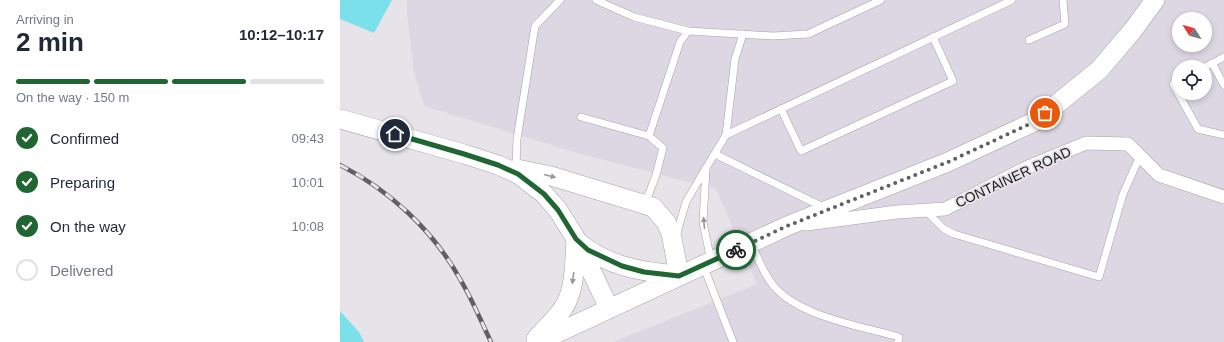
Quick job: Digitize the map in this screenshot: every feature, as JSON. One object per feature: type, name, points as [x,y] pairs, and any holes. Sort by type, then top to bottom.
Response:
[{"type":"main road","points":[[538,342],[787,226],[948,162],[1036,121],[1099,70],[1134,30],[1152,1]]},
{"type":"main road","points":[[340,119],[507,167],[551,176],[645,204],[658,212],[666,222],[671,233],[679,276]]},
{"type":"main road","points":[[507,167],[544,194],[558,210],[576,239],[609,308]]},
{"type":"main road","points":[[576,239],[588,250],[622,266],[644,272],[679,276]]},
{"type":"main road","points":[[533,342],[562,310],[568,299],[573,276],[576,239]]},
{"type":"street","name":"CONTAINER ROAD","points":[[787,226],[897,212],[945,210],[1028,167],[1086,143],[1128,144],[1159,175],[1224,197]]},
{"type":"lane","points":[[507,167],[517,139],[535,26],[560,0]]},
{"type":"lane","points":[[596,0],[634,17],[688,31],[773,36],[808,34],[881,0]]},
{"type":"lane","points":[[726,135],[1012,0]]},
{"type":"lane","points":[[1029,40],[1065,24],[1062,0]]},
{"type":"lane","points":[[649,136],[680,42],[688,31]]},
{"type":"lane","points":[[673,247],[686,202],[726,135],[735,59],[743,34]]},
{"type":"lane","points":[[781,109],[801,151],[953,80],[932,37]]},
{"type":"lane","points":[[1224,57],[1212,63],[1224,85]]},
{"type":"lane","points":[[1182,100],[1198,129],[1224,135]]},
{"type":"lane","points":[[581,117],[649,136],[662,148],[656,175],[645,204]]},
{"type":"lane","points":[[715,154],[828,210]]},
{"type":"lane","points":[[926,211],[944,229],[954,234],[1099,276],[1122,194],[1140,156]]},
{"type":"lane","points":[[706,168],[703,222],[707,263],[733,342]]},
{"type":"lane","points":[[751,243],[770,282],[785,297],[809,312],[899,337],[898,342]]},
{"type":"shaded area","points":[[407,0],[1224,0],[1224,342],[613,342],[757,284],[716,189],[580,154],[424,106],[414,73],[407,13]]},
{"type":"water","points":[[340,0],[392,0],[374,33],[340,19]]},
{"type":"water","points":[[340,311],[359,332],[364,342],[340,342]]},
{"type":"railway","points":[[340,165],[376,186],[392,199],[408,213],[437,244],[460,279],[491,342]]},
{"type":"way so far","points":[[736,250],[787,226],[948,162],[1036,121],[1045,113]]},
{"type":"route","points":[[395,134],[498,165],[518,174],[533,184],[544,194],[558,210],[576,239],[588,250],[622,266],[644,272],[679,276],[736,250]]}]
